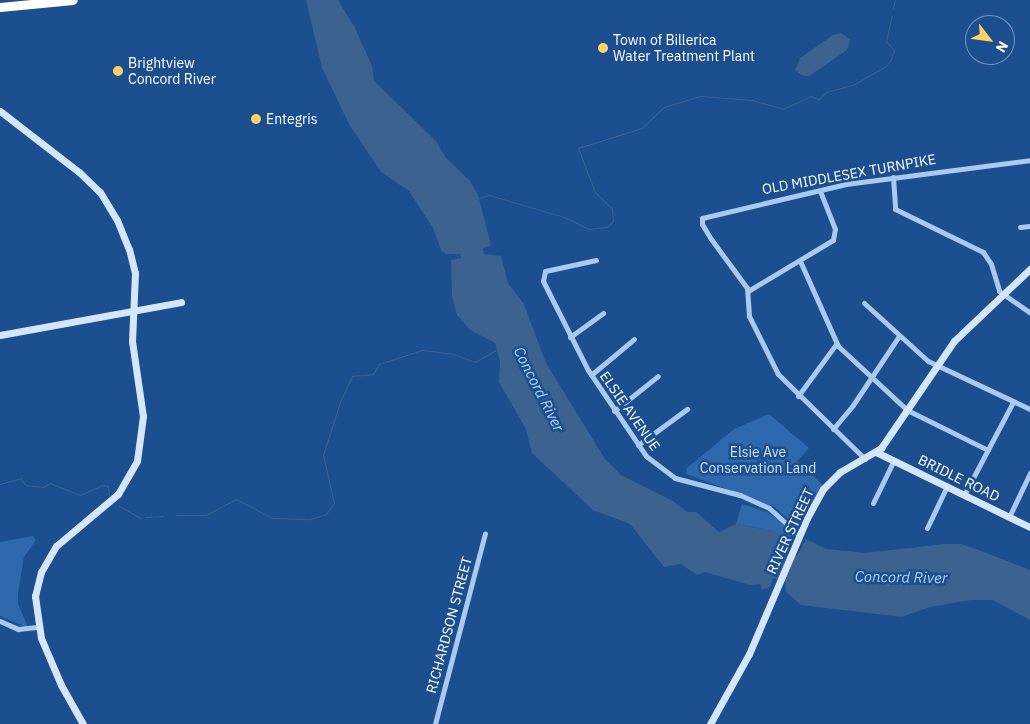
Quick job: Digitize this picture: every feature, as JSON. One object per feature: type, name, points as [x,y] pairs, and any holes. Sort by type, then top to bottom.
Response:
[{"type":"highway","points":[[0,7],[73,0]]},
{"type":"main road","points":[[0,111],[85,177],[106,201],[134,264],[133,358],[143,416],[137,460],[118,494],[65,536],[48,558],[36,588],[37,627],[58,680],[81,723]]},
{"type":"main road","name":"RIVER STREET","points":[[710,724],[733,688],[799,535],[827,484],[876,452],[886,442],[936,365],[962,332],[1030,269]]},
{"type":"main road","points":[[0,336],[134,309],[180,302]]},
{"type":"main road","name":"BRIDLE ROAD","points":[[876,452],[1030,527]]},
{"type":"street","name":"OLD MIDDLESEX TURNPIKE","points":[[748,292],[702,224],[703,216],[820,190],[893,177],[1030,160]]},
{"type":"street","points":[[893,177],[894,208],[983,252],[991,264],[1002,294],[1030,313]]},
{"type":"street","points":[[820,190],[835,236],[830,243],[748,292],[747,310],[778,374],[798,396],[865,459]]},
{"type":"street","points":[[1020,227],[1030,226]]},
{"type":"street","name":"ELSIE AVENUE","points":[[596,260],[549,270],[542,276],[570,337],[591,375],[638,445],[654,464],[675,478],[760,503],[799,535]]},
{"type":"street","points":[[800,261],[836,344],[872,375],[907,410],[988,450]]},
{"type":"street","points":[[864,303],[899,336],[936,365],[1030,410]]},
{"type":"street","points":[[570,337],[603,313]]},
{"type":"street","points":[[832,429],[899,336]]},
{"type":"street","points":[[591,375],[634,339]]},
{"type":"street","points":[[798,396],[836,344]]},
{"type":"street","points":[[614,410],[658,376]]},
{"type":"street","points":[[964,495],[1013,402]]},
{"type":"street","points":[[638,445],[687,409]]},
{"type":"street","points":[[872,503],[894,460]]},
{"type":"street","points":[[1009,517],[1030,473]]},
{"type":"street","points":[[927,528],[947,486]]},
{"type":"street","name":"RICHARDSON STREET","points":[[435,724],[485,533]]},
{"type":"street","points":[[0,621],[18,629],[37,627]]},
{"type":"green space","name":"Elsie Ave Conservation Land","points":[[769,414],[809,448],[797,461],[823,485],[798,529],[775,507],[686,474],[687,468],[734,429]]},
{"type":"green space","name":"Elsie Ave Conservation Land","points":[[742,504],[767,512],[784,524],[793,541],[790,549],[788,542],[773,531],[736,524]]},
{"type":"green space","points":[[33,536],[36,540],[24,557],[18,593],[18,603],[28,628],[0,616],[0,542]]},
{"type":"water","name":"Concord River","points":[[306,0],[338,0],[355,28],[372,66],[374,81],[436,141],[445,157],[470,181],[478,195],[491,245],[483,249],[484,254],[501,256],[508,283],[524,304],[546,363],[605,459],[621,475],[673,501],[687,512],[696,512],[719,532],[736,524],[773,531],[788,542],[788,553],[797,556],[806,539],[826,549],[865,553],[945,544],[961,544],[984,552],[1030,570],[1030,620],[993,600],[971,600],[930,607],[902,617],[801,605],[786,592],[785,581],[773,578],[770,587],[762,590],[760,584],[750,585],[705,572],[697,575],[681,564],[664,567],[630,524],[593,510],[532,453],[526,429],[499,382],[500,362],[495,343],[470,330],[457,315],[452,296],[451,260],[461,258],[460,254],[446,254],[441,250],[433,228],[409,191],[381,172],[349,124],[322,68]]},
{"type":"water","points":[[841,33],[850,40],[847,50],[809,76],[803,76],[795,70],[800,58],[833,35]]},
{"type":"waterway","points":[[893,8],[895,0]]},
{"type":"waterway","points":[[479,198],[489,195],[564,217],[589,229],[607,227],[613,221],[612,209],[595,192],[578,148],[642,128],[664,107],[701,96],[752,100],[783,109],[811,96],[819,99],[826,92],[853,85],[886,66],[891,59],[894,50],[886,41],[892,16]]},
{"type":"waterway","points":[[176,515],[206,515],[236,499],[272,518],[310,519],[326,514],[334,503],[323,455],[340,402],[352,376],[373,374],[379,364],[422,350],[453,354],[475,362],[496,350]]},
{"type":"waterway","points":[[0,484],[21,478],[25,485],[43,487],[50,483],[80,495],[102,485],[108,486],[109,495]]},
{"type":"waterway","points":[[119,506],[141,518]]},
{"type":"waterway","points":[[145,517],[163,516]]},
{"type":"place","name":"Town of Billerica Water Treatment Plant","points":[[603,48]]},
{"type":"place","name":"Brightview Concord River","points":[[118,71]]},
{"type":"place","name":"Entegris","points":[[256,119]]}]
